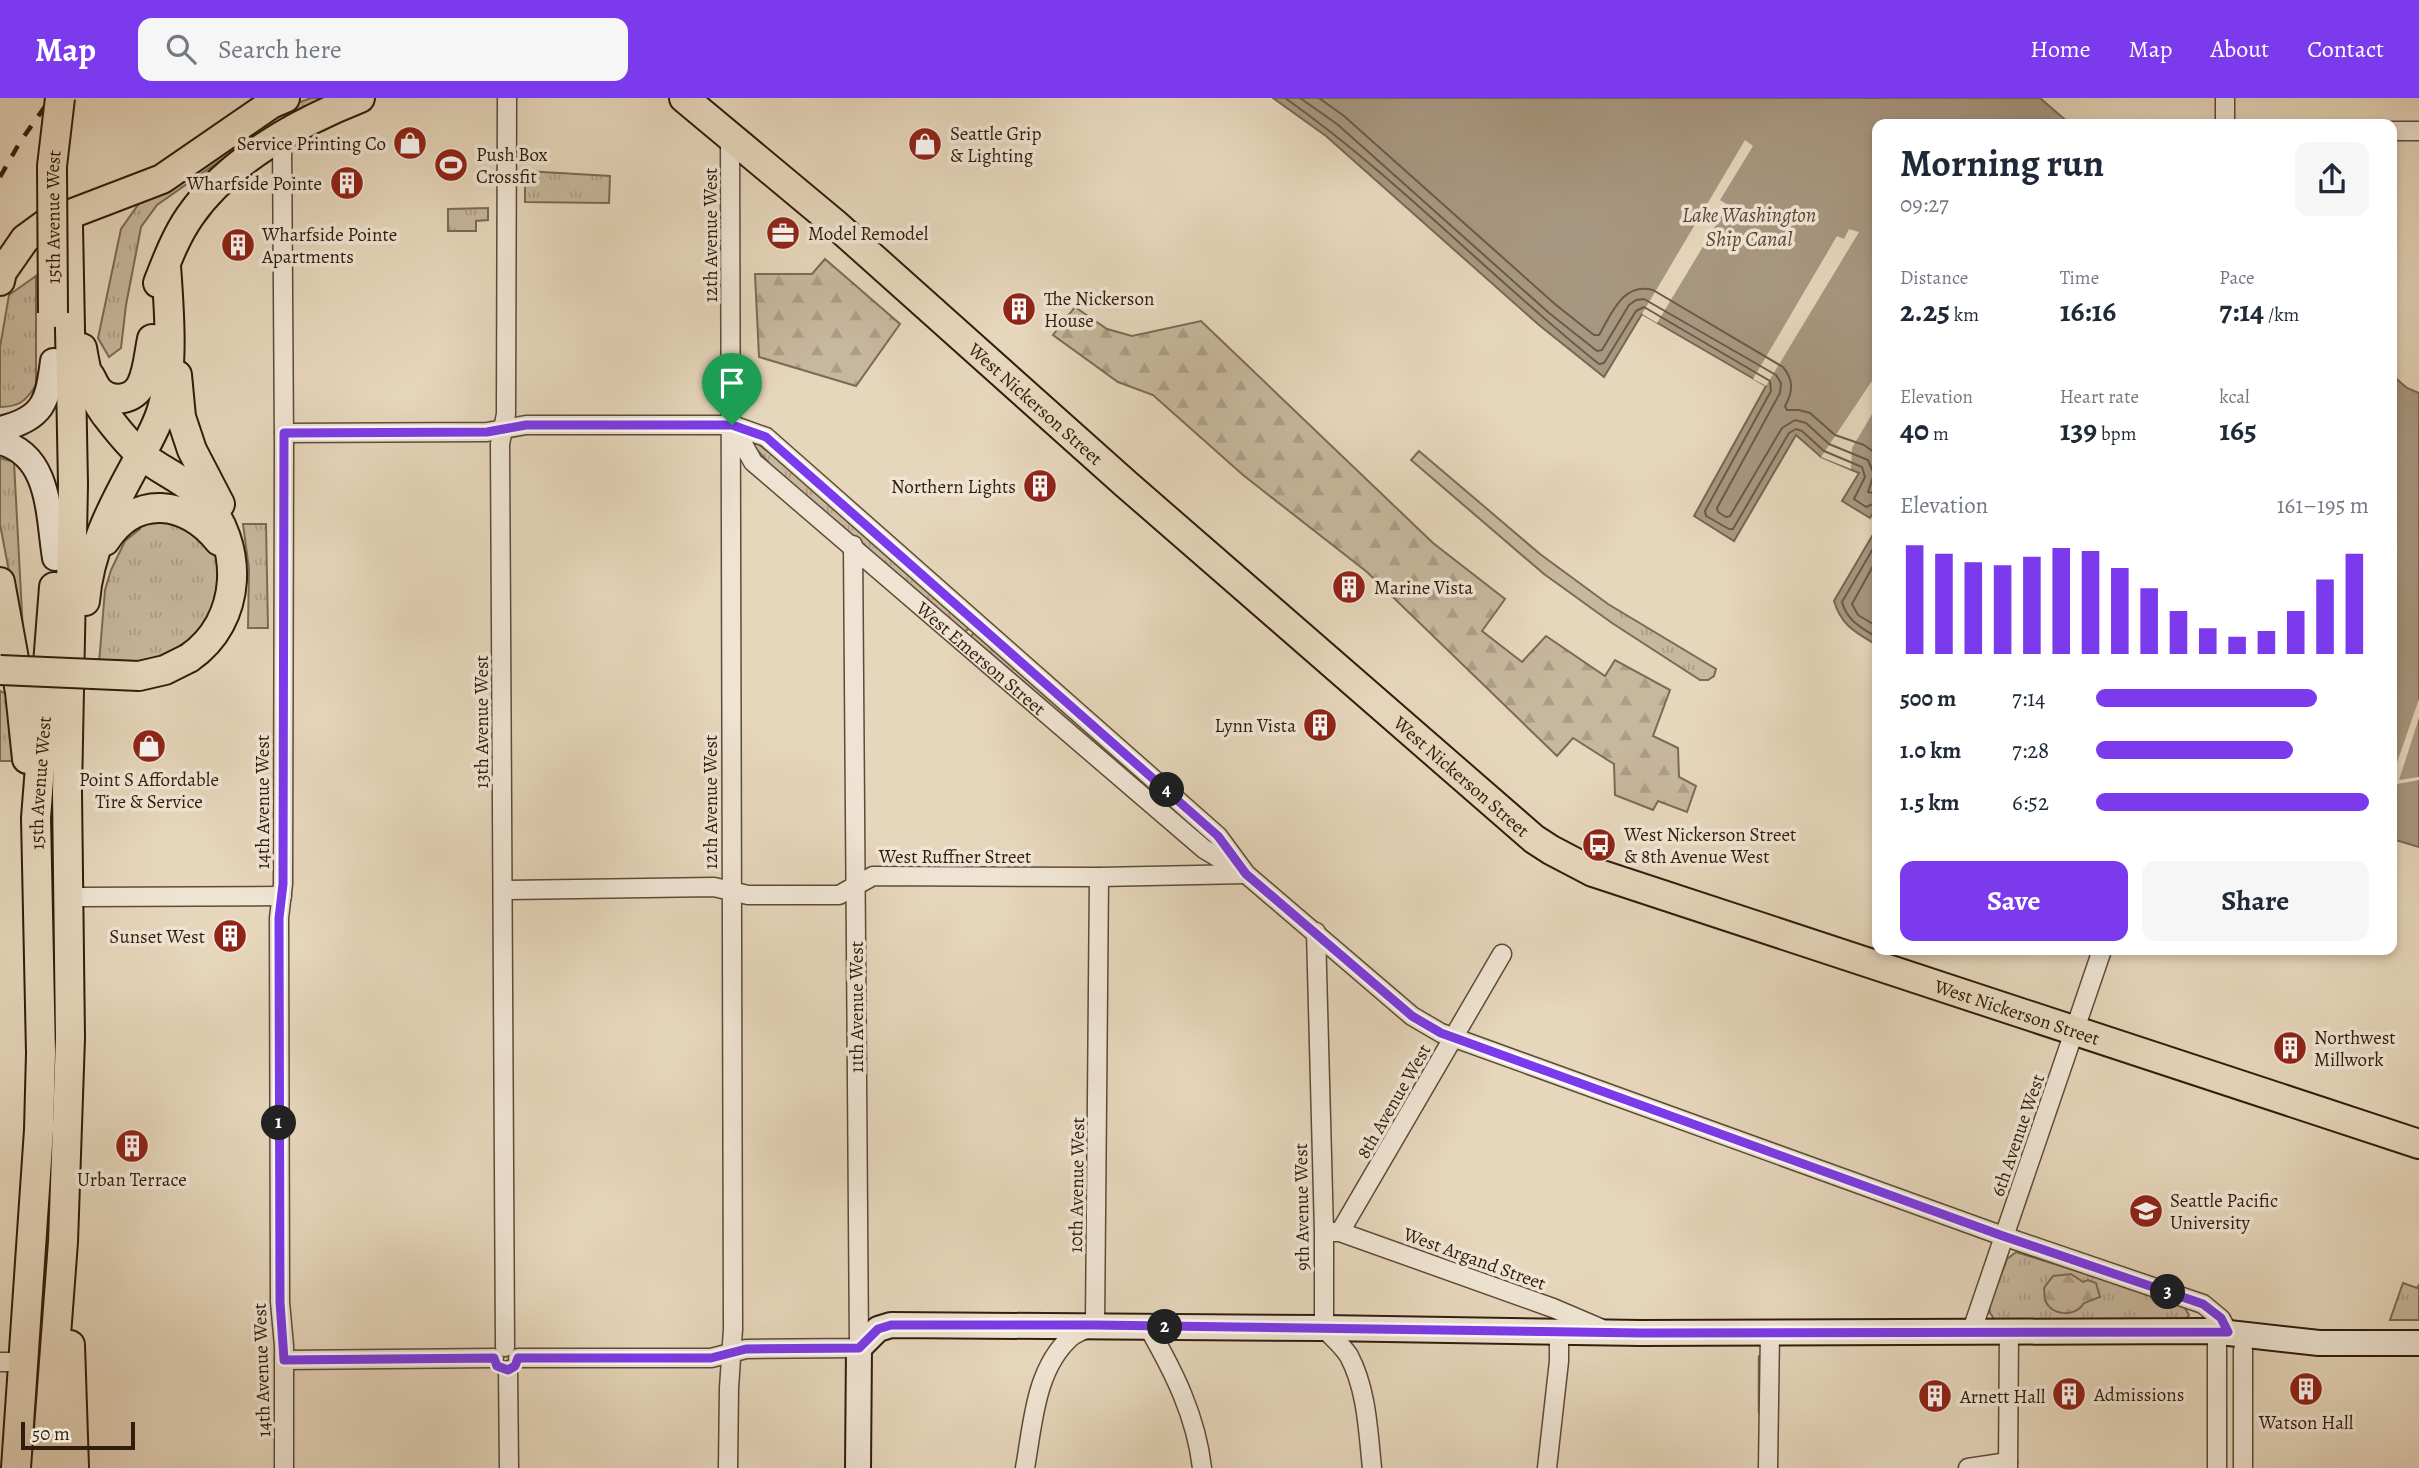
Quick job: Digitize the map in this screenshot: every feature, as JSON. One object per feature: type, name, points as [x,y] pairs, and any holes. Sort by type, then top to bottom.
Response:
[{"type":"main road","name":"15th Avenue West","points":[[16,1468],[11,1362],[39,1130],[41,1053],[36,818],[55,558],[53,361],[66,313],[68,165],[60,98]]},
{"type":"main road","name":"15th Avenue West","points":[[46,1468],[63,1242],[70,1038],[68,757],[73,484],[66,313],[52,166],[60,98]]},
{"type":"main road","points":[[0,281],[2,272],[25,239],[47,223],[162,179],[271,104],[285,98]]},
{"type":"main road","points":[[68,757],[86,591],[92,562],[108,516],[162,408],[161,337],[166,266],[180,231],[211,190],[237,167],[282,137],[360,98]]},
{"type":"main road","name":"West Nickerson Street","points":[[684,98],[834,223],[1118,478],[1534,839],[1551,850],[1593,872],[2419,1144]]},
{"type":"main road","points":[[66,313],[86,368],[98,391],[117,399],[134,394],[143,382],[161,337]]},
{"type":"main road","points":[[0,670],[139,676],[165,670],[189,658],[208,641],[222,620],[232,590],[232,538],[223,511],[195,458],[181,417],[176,369],[161,337]]},
{"type":"main road","points":[[86,368],[90,387],[103,411],[141,454],[184,482],[206,503],[221,527],[232,564]]},
{"type":"main road","points":[[92,562],[122,520],[143,510],[163,508],[182,511],[200,520],[218,540],[232,564]]},
{"type":"main road","points":[[0,582],[20,692],[36,818]]},
{"type":"main road","points":[[63,1242],[74,1401],[74,1468]]},
{"type":"main road","points":[[0,1412],[11,1362]]},
{"type":"street","name":"13th Avenue West","points":[[508,98],[506,414],[500,444],[509,1468]]},
{"type":"street","points":[[2225,98],[2225,119]]},
{"type":"street","points":[[2397,131],[2419,131]]},
{"type":"street","name":"12th Avenue West","points":[[729,1468],[733,1329],[730,136]]},
{"type":"street","name":"14th Avenue West","points":[[282,137],[284,433],[282,896],[279,918],[280,1288],[284,1360],[284,1468]]},
{"type":"street","points":[[0,429],[21,423],[37,413],[50,389],[53,361]]},
{"type":"street","name":"West Emerson Street","points":[[284,433],[487,432],[526,425],[732,425],[766,437],[1218,836],[1246,874]]},
{"type":"street","name":"West Emerson Street","points":[[732,425],[753,462],[853,545],[968,648],[1204,849],[1246,874],[1412,1016],[1441,1033],[2003,1236],[2203,1304],[2221,1318],[2229,1338]]},
{"type":"street","points":[[0,442],[21,451],[36,467],[43,483],[55,558]]},
{"type":"street","name":"11th Avenue West","points":[[853,545],[858,1468]]},
{"type":"street","name":"West Ruffner Street","points":[[503,890],[620,886],[714,887],[748,895],[839,895],[873,876],[1099,877],[1246,874]]},
{"type":"street","name":"10th Avenue West","points":[[1095,1325],[1099,877]]},
{"type":"street","points":[[69,900],[97,897],[282,896]]},
{"type":"street","name":"9th Avenue West","points":[[1316,932],[1332,1232],[1324,1328]]},
{"type":"street","name":"8th Avenue West","points":[[1332,1232],[1455,1037],[1502,954]]},
{"type":"street","name":"6th Avenue West","points":[[1971,1333],[2100,955]]},
{"type":"street","name":"West Argand Street","points":[[1332,1232],[1553,1308],[1609,1332]]},
{"type":"street","points":[[284,1360],[711,1358],[746,1349],[859,1348],[878,1329],[891,1325],[1609,1332],[2009,1332],[2319,1343],[2419,1343]]},
{"type":"street","points":[[1026,1468],[1037,1402],[1050,1362],[1072,1336],[1095,1325]]},
{"type":"street","points":[[1148,1327],[1184,1395],[1199,1440],[1202,1468]]},
{"type":"street","points":[[1324,1328],[1348,1354],[1359,1379],[1372,1468]]},
{"type":"street","points":[[1547,1468],[1559,1361],[1559,1331]]},
{"type":"street","points":[[1768,1468],[1770,1332]]},
{"type":"street","points":[[1968,1468],[2008,1465],[2009,1332]]},
{"type":"street","points":[[2217,1468],[2229,1338]]},
{"type":"street","points":[[2229,1338],[2243,1468]]},
{"type":"green space","points":[[311,98],[324,98],[297,110],[261,132],[157,205],[141,227],[121,348],[109,357],[98,338],[121,229],[145,195],[266,115]]},
{"type":"green space","points":[[525,171],[610,176],[609,203],[525,202]]},
{"type":"green space","points":[[488,208],[488,220],[476,221],[476,231],[448,231],[448,209]]},
{"type":"green space","points":[[825,259],[900,324],[856,386],[759,357],[755,274],[812,274]]},
{"type":"green space","points":[[36,276],[36,385],[21,402],[0,407],[0,347],[9,295]]},
{"type":"green space","points":[[1075,307],[1107,329],[1132,336],[1201,321],[1433,543],[1505,599],[1482,631],[1522,662],[1546,636],[1605,676],[1615,660],[1670,690],[1653,736],[1678,748],[1679,777],[1696,786],[1687,812],[1658,801],[1653,810],[1615,795],[1614,764],[1573,738],[1557,756],[1367,572],[1243,475],[1153,395],[1118,382],[1053,335]]},
{"type":"green space","points":[[751,443],[758,444],[819,490],[972,625],[963,634],[770,464]]},
{"type":"green space","points":[[1419,451],[1540,554],[1608,604],[1716,669],[1714,676],[1708,680],[1700,680],[1612,623],[1544,574],[1411,460]]},
{"type":"green space","points":[[0,458],[14,462],[24,651],[0,524]]},
{"type":"green space","points":[[143,517],[176,518],[213,550],[219,566],[215,603],[194,637],[179,650],[142,664],[99,663],[105,590],[111,570],[125,541],[140,529]]},
{"type":"green space","points":[[243,524],[266,524],[268,628],[248,628],[249,569]]},
{"type":"green space","points":[[976,630],[1203,830],[1214,845],[969,639]]},
{"type":"green space","points":[[0,691],[8,695],[17,761],[0,761]]},
{"type":"green space","points":[[2016,1252],[2173,1301],[2183,1305],[2189,1315],[2186,1320],[1995,1320],[1989,1307],[2007,1259]]},
{"type":"green space","points":[[2071,1274],[2083,1282],[2088,1280],[2096,1283],[2100,1297],[2084,1303],[2070,1313],[2053,1310],[2045,1300],[2044,1288],[2053,1276]]},
{"type":"green space","points":[[2403,1283],[2417,1288],[2419,1285],[2419,1320],[2390,1320]]},
{"type":"water","name":"Lake Washington Ship Canal","points":[[1273,98],[2040,98],[2064,119],[1872,119],[1872,515],[1870,518],[1842,501],[1859,473],[1821,457],[1796,435],[1734,541],[1694,516],[1766,386],[1642,314],[1604,377],[1539,325],[1326,136]]},
{"type":"water","points":[[2397,379],[2419,393],[2419,847],[2397,840]]},
{"type":"water","points":[[1872,536],[1872,642],[1846,623],[1834,601]]},
{"type":"pier","points":[[1745,140],[1753,146],[1720,200],[1728,205],[1657,323],[1642,314]]},
{"type":"pier","points":[[1849,229],[1859,232],[1766,386],[1753,379],[1837,236],[1844,239]]},
{"type":"pier","points":[[1872,381],[1872,414],[1852,448],[1851,469],[1821,457]]},
{"type":"pier","points":[[2419,699],[2419,718],[2399,780],[2419,777],[2419,780],[2397,784],[2397,763]]},
{"type":"waterway","points":[[1760,1357],[1760,1412]]},
{"type":"railway","points":[[0,177],[20,142],[51,98]]},
{"type":"place","name":"Service Printing Co","points":[[410,143]]},
{"type":"place","name":"Seattle Grip & Lighting","points":[[925,144]]},
{"type":"place","name":"Push Box Crossfit","points":[[451,165]]},
{"type":"place","name":"Wharfside Pointe","points":[[347,183]]},
{"type":"place","name":"Model Remodel","points":[[783,233]]},
{"type":"place","name":"Wharfside Pointe Apartments","points":[[238,245]]},
{"type":"place","name":"The Nickerson House","points":[[1019,309]]},
{"type":"place","name":"Northern Lights","points":[[1040,486]]},
{"type":"place","name":"Marine Vista","points":[[1349,587]]},
{"type":"place","name":"Lynn Vista","points":[[1320,725]]},
{"type":"place","name":"Point S Affordable Tire & Service","points":[[149,746]]},
{"type":"place","name":"West Nickerson Street & 8th Avenue West","points":[[1599,845]]},
{"type":"place","name":"Sunset West","points":[[230,936]]},
{"type":"place","name":"Northwest Millwork","points":[[2290,1048]]},
{"type":"place","name":"Urban Terrace","points":[[132,1146]]},
{"type":"place","name":"Seattle Pacific University","points":[[2146,1211]]},
{"type":"place","name":"Watson Hall","points":[[2306,1389]]},
{"type":"place","name":"Admissions","points":[[2069,1394]]},
{"type":"place","name":"Arnett Hall","points":[[1935,1396]]},
{"type":"route","points":[[526,425],[732,425],[766,437],[855,514],[1218,836],[1246,874],[1412,1016],[1441,1033],[2003,1236],[2203,1304],[2221,1318],[2228,1332],[1641,1333],[1095,1325],[891,1325],[878,1329],[859,1348],[746,1349],[711,1358],[518,1358],[515,1366],[508,1370],[497,1366],[494,1358],[284,1360],[280,1302],[279,918],[283,884],[284,433],[487,432],[526,425]]}]
